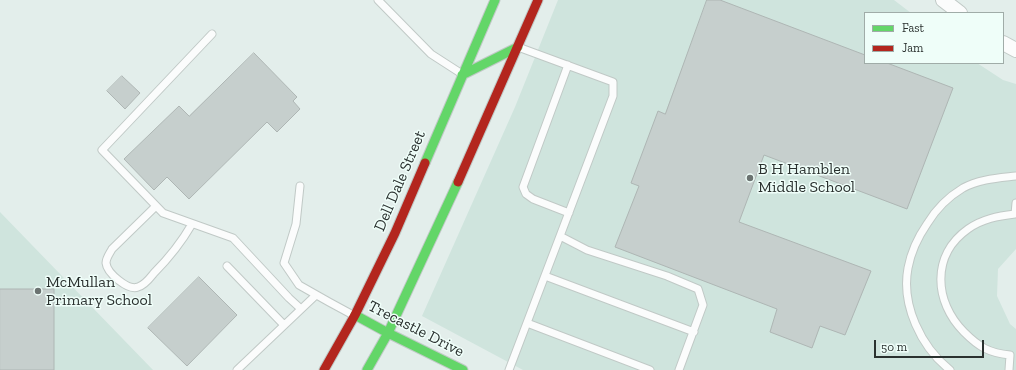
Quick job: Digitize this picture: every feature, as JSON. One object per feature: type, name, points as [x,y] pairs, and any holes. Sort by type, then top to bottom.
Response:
[{"type":"main road","name":"Dell Dale Street","points":[[324,370],[355,316],[395,233],[495,0]]},
{"type":"main road","points":[[367,370],[388,334],[538,0]]},
{"type":"main road","points":[[462,74],[518,47]]},
{"type":"main road","name":"Trecastle Drive","points":[[355,316],[388,334],[463,370]]},
{"type":"street","points":[[943,0],[959,12]]},
{"type":"street","points":[[1004,44],[1016,50]]},
{"type":"lane","points":[[378,0],[431,54],[462,74]]},
{"type":"lane","points":[[212,34],[102,150],[163,213],[233,238],[301,309]]},
{"type":"lane","points":[[509,370],[614,96],[613,82],[518,47]]},
{"type":"lane","points":[[568,65],[523,187],[526,194],[533,199],[569,213]]},
{"type":"lane","points":[[950,370],[931,352],[923,339],[911,310],[906,285],[912,252],[916,241],[929,220],[948,198],[964,187],[984,180],[1016,176]]},
{"type":"lane","points":[[300,186],[296,224],[284,263],[299,285],[355,316]]},
{"type":"lane","points":[[1009,370],[1010,355],[986,350],[972,340],[958,326],[950,314],[944,300],[940,283],[942,266],[949,250],[958,239],[968,229],[984,221],[997,216],[1014,214],[1016,203]]},
{"type":"lane","points":[[156,206],[112,249],[108,256],[106,263],[110,271],[127,287],[137,288],[144,284],[173,253],[192,224]]},
{"type":"lane","points":[[560,236],[587,250],[667,276],[698,289],[703,305],[679,370]]},
{"type":"lane","points":[[226,266],[284,325]]},
{"type":"lane","points":[[545,276],[694,332]]},
{"type":"lane","points":[[237,370],[316,295]]},
{"type":"lane","points":[[527,323],[650,370]]},
{"type":"shaded area","name":"B H Hamblen Middle School","points":[[558,0],[894,0],[910,12],[864,12],[864,64],[979,64],[1003,80],[1016,84],[1016,249],[998,269],[997,296],[1010,324],[1016,329],[1016,370],[523,370],[422,316],[515,107]]},
{"type":"shaded area","name":"McMullan Primary School","points":[[0,212],[153,370],[0,370]]},
{"type":"building","points":[[707,0],[720,0],[864,55],[864,64],[890,64],[953,88],[907,209],[764,155],[739,222],[871,271],[845,335],[820,326],[812,348],[770,332],[777,309],[615,247],[639,186],[631,183],[658,111],[665,114]]},
{"type":"building","points":[[254,53],[297,97],[293,101],[300,109],[277,132],[267,122],[189,199],[167,177],[154,190],[124,159],[179,106],[189,116]]},
{"type":"building","points":[[122,76],[140,93],[125,109],[107,91]]},
{"type":"building","points":[[199,277],[237,315],[187,366],[148,328]]},
{"type":"building","points":[[0,289],[54,289],[54,370],[0,370]]},
{"type":"traffic: fast","points":[[425,163],[495,0]]},
{"type":"traffic: fast","points":[[462,75],[518,47]]},
{"type":"traffic: fast","points":[[367,370],[388,333],[458,182]]},
{"type":"traffic: fast","points":[[355,315],[463,370]]},
{"type":"traffic: jam","points":[[458,182],[538,0]]},
{"type":"traffic: jam","points":[[324,370],[355,315],[395,233],[425,163]]},
{"type":"place","name":"B H Hamblen Middle School","points":[[750,178]]},
{"type":"place","name":"McMullan Primary School","points":[[38,291]]}]
